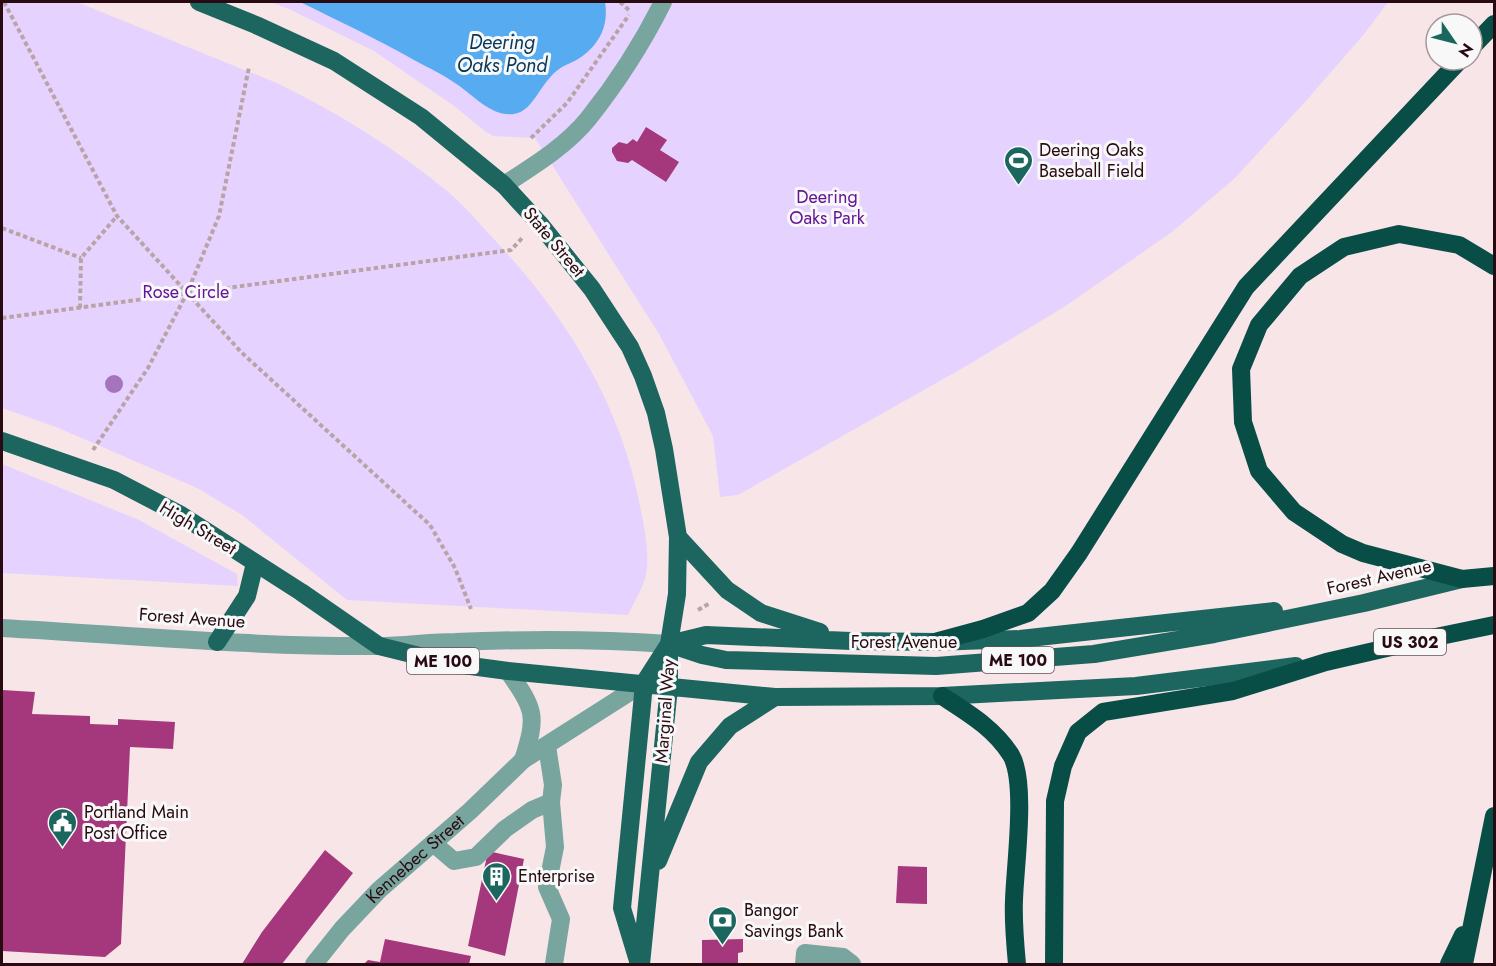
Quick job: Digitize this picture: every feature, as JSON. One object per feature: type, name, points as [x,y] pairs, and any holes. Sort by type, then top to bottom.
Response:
[{"type":"highway","points":[[935,642],[983,629],[1028,613],[1052,591],[1079,554],[1246,286],[1449,72]]},
{"type":"highway","points":[[1462,579],[1391,561],[1342,544],[1294,512],[1259,471],[1243,422],[1241,369],[1259,325],[1300,276],[1344,247],[1399,234],[1459,245],[1494,266]]},
{"type":"highway","name":"Forest Avenue","points":[[1462,579],[1494,576]]},
{"type":"highway","name":"Forest Avenue","points":[[1326,662],[1494,625]]},
{"type":"highway","points":[[1054,964],[1055,801],[1063,766],[1078,732],[1103,712],[1233,691],[1326,662]]},
{"type":"highway","points":[[942,696],[980,720],[995,734],[1012,757],[1020,786],[1013,903],[1013,933],[1017,964]]},
{"type":"highway","points":[[1464,964],[1494,816]]},
{"type":"highway","points":[[1449,964],[1473,915]]},
{"type":"main road","name":"State Street","points":[[200,2],[334,61],[421,117],[504,185],[574,265],[630,347],[656,413],[678,537],[677,594],[669,644]]},
{"type":"main road","name":"High Street","points":[[2,441],[114,480],[181,515],[379,646]]},
{"type":"main road","points":[[678,537],[727,590],[761,613],[851,641]]},
{"type":"main road","points":[[217,642],[247,596],[255,562]]},
{"type":"main road","name":"Forest Avenue","points":[[669,644],[726,660],[936,666],[1094,654],[1214,634],[1364,603],[1462,579]]},
{"type":"main road","points":[[669,644],[706,635],[851,641],[935,642],[1020,639],[1364,603]]},
{"type":"main road","name":"Marginal Way","points":[[640,964],[622,908],[644,683],[669,644]]},
{"type":"main road","name":"Marginal Way","points":[[640,964],[651,877],[669,687],[669,644]]},
{"type":"main road","name":"Forest Avenue","points":[[379,646],[448,663],[508,671],[775,697],[942,696],[1136,686],[1326,662]]},
{"type":"main road","points":[[651,877],[699,762],[730,726],[775,697]]},
{"type":"street","points":[[504,185],[548,157],[587,120],[640,42],[663,2]]},
{"type":"street","name":"Forest Avenue","points":[[2,628],[217,642],[379,646],[600,639],[669,644]]},
{"type":"street","points":[[508,671],[524,694],[533,714],[530,739],[523,760]]},
{"type":"street","name":"Kennebec Street","points":[[314,964],[342,929],[379,890],[523,760],[606,705],[644,683]]},
{"type":"street","points":[[547,746],[553,785],[551,802],[555,847],[547,887],[561,919],[554,964]]},
{"type":"street","points":[[433,843],[454,861],[476,857],[505,829],[532,810],[551,802]]},
{"type":"street","points":[[805,959],[843,957],[852,964]]},
{"type":"path","points":[[3,2],[117,216],[242,353],[430,525],[455,568],[471,609]]},
{"type":"path","points":[[620,2],[631,12]]},
{"type":"path","points":[[528,141],[567,103],[636,4]]},
{"type":"path","points":[[80,469],[148,368],[187,293],[219,216],[249,67]]},
{"type":"path","points":[[80,308],[81,258],[117,216]]},
{"type":"path","points":[[2,228],[81,258]]},
{"type":"path","points":[[2,318],[511,250],[523,237]]},
{"type":"path","points":[[698,610],[713,601]]},
{"type":"green space","name":"Rose Circle","points":[[2,2],[77,2],[279,84],[344,119],[387,146],[459,201],[518,265],[565,328],[585,360],[619,430],[631,467],[647,549],[645,579],[628,615],[347,600],[242,515],[197,488],[56,427],[2,408]]},
{"type":"green space","name":"Deering Oaks Park","points":[[270,2],[1388,2],[1365,33],[1305,102],[1234,179],[1172,232],[1064,307],[968,365],[738,495],[720,497],[713,436],[659,334],[535,138],[493,136],[374,51]]},
{"type":"green space","points":[[2,464],[139,520],[237,574],[238,586],[2,573]]},
{"type":"water","name":"Deering Oaks Pond","points":[[300,2],[605,2],[606,13],[602,32],[592,48],[557,70],[528,107],[514,114],[506,114],[484,105],[458,85],[372,37]]},
{"type":"building","points":[[646,127],[667,140],[660,150],[679,162],[666,182],[632,160],[628,163],[617,161],[612,152],[612,148],[619,142],[627,144],[633,139],[637,142]]},
{"type":"building","name":"Portland Main Post Office","points":[[2,690],[35,692],[32,714],[90,716],[90,724],[118,725],[118,719],[175,722],[173,749],[130,747],[121,944],[105,957],[2,951]]},
{"type":"building","points":[[325,850],[353,873],[282,964],[242,964],[262,932]]},
{"type":"building","name":"Enterprise","points":[[488,851],[524,859],[505,956],[468,946]]},
{"type":"building","points":[[898,866],[927,867],[927,904],[896,903]]},
{"type":"building","points":[[385,939],[471,956],[469,964],[364,964],[368,960],[380,962]]},
{"type":"building","name":"Bangor Savings Bank","points":[[743,939],[743,952],[738,953],[738,964],[702,964],[702,940]]},
{"type":"place","name":"Deering Oaks Baseball Field","points":[[1018,186]]},
{"type":"place","name":"Portland Main Post Office","points":[[63,848]]},
{"type":"place","name":"Enterprise","points":[[497,902]]},
{"type":"place","name":"Bangor Savings Bank","points":[[723,946]]}]
